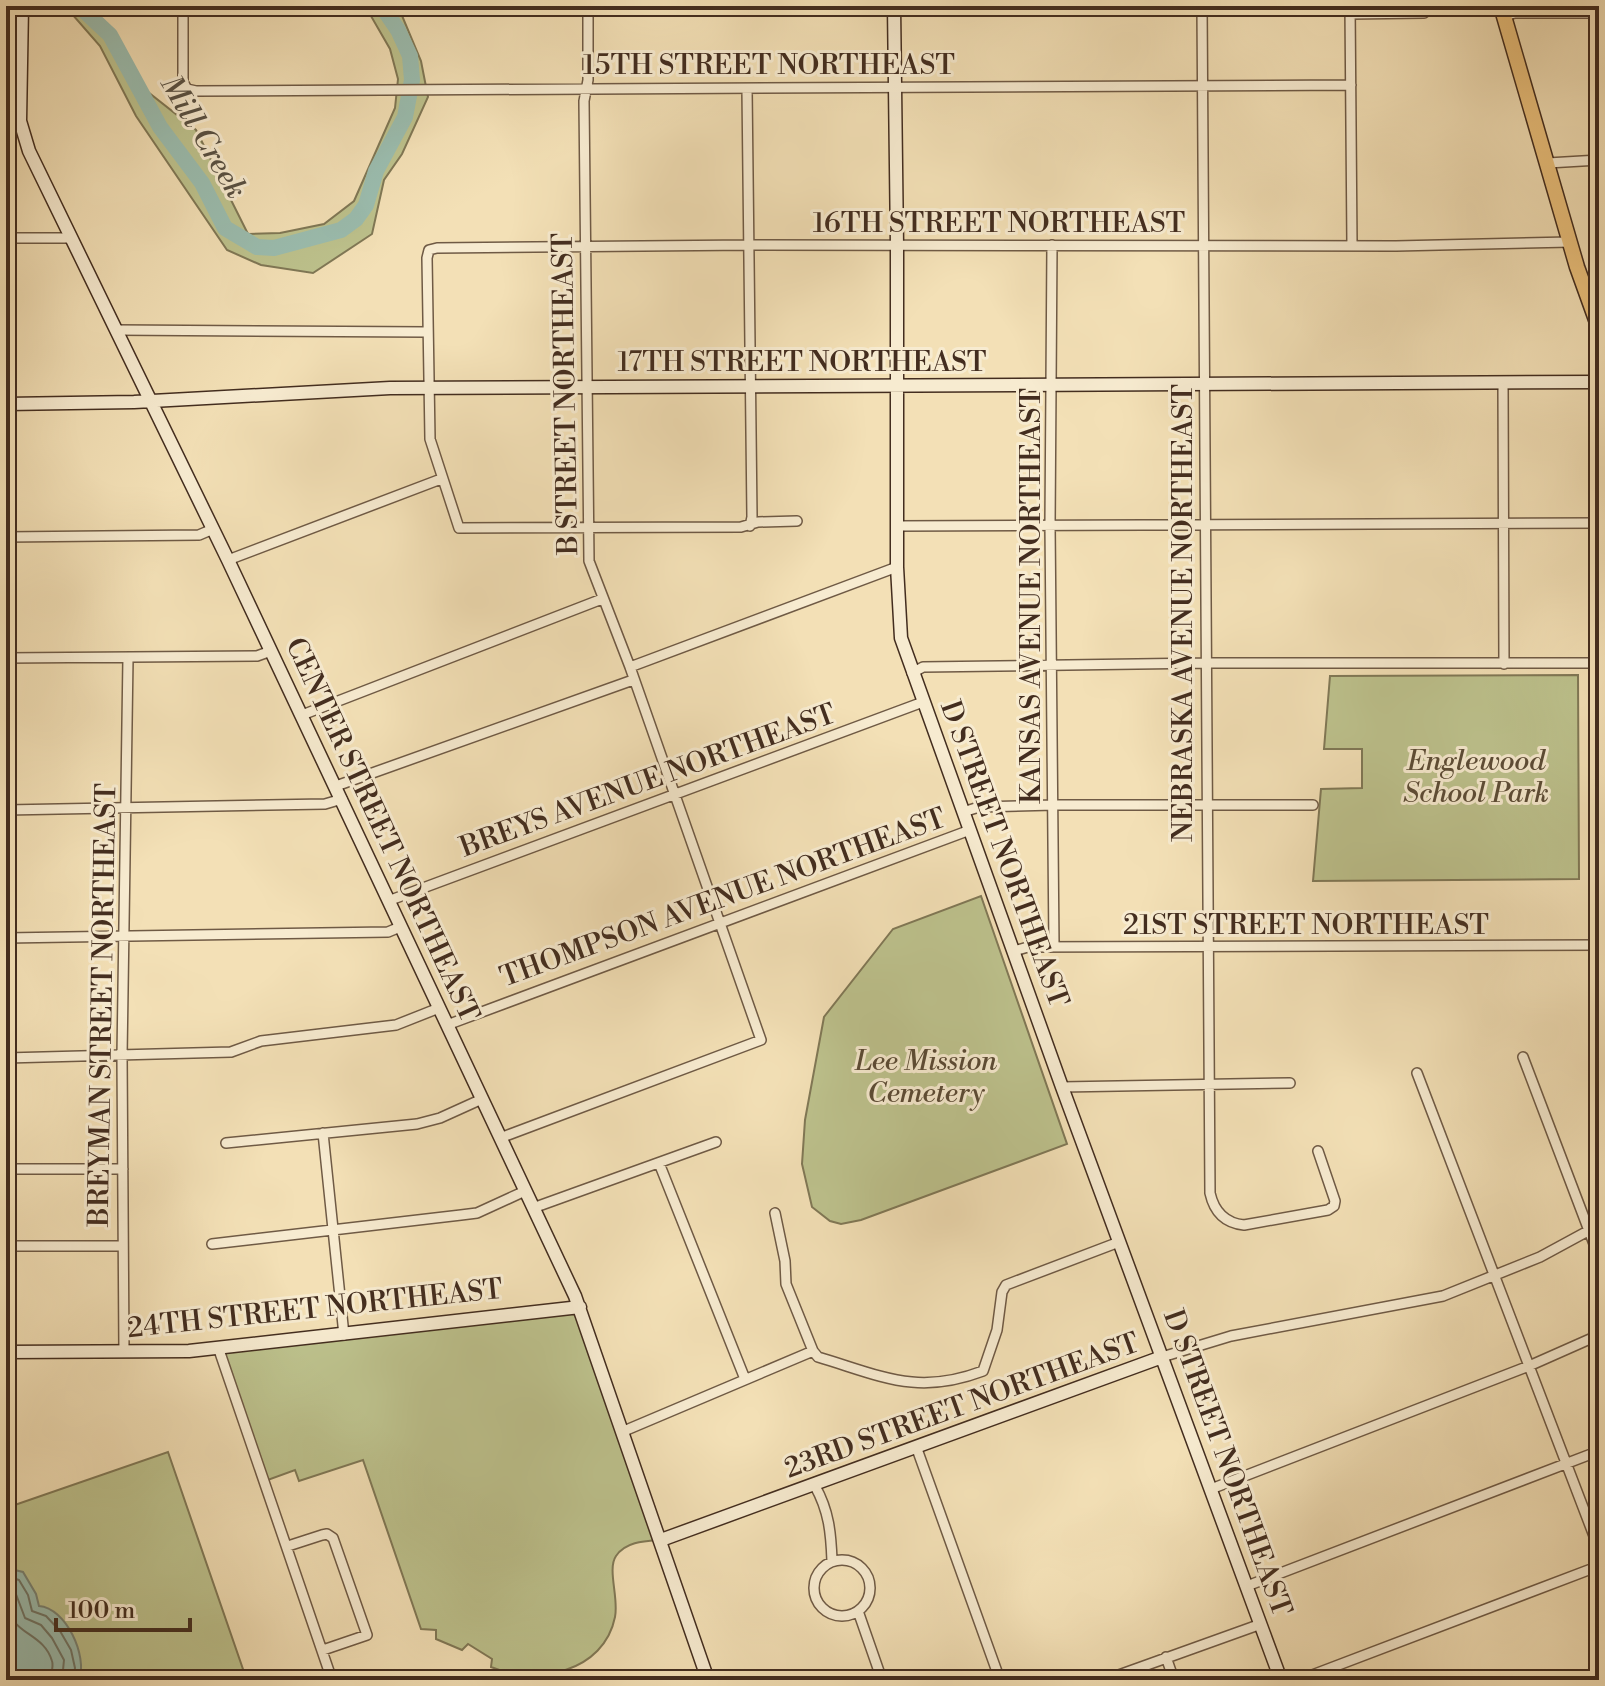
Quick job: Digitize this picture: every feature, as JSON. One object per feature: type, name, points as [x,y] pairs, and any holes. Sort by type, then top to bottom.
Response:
[{"type":"main road","name":"CENTER STREET NORTHEAST","points":[[22,6],[20,121],[23,135],[339,792],[580,1307],[708,1680]]},
{"type":"main road","name":"D STREET NORTHEAST","points":[[894,6],[897,567],[901,638],[1062,1087],[1281,1680]]},
{"type":"main road","points":[[1502,11],[1570,242],[1599,328]]},
{"type":"main road","name":"17TH STREET NORTHEAST","points":[[6,404],[150,402],[428,387],[1599,382]]},
{"type":"main road","name":"24TH STREET NORTHEAST","points":[[6,1352],[178,1351],[580,1307]]},
{"type":"main road","name":"23RD STREET NORTHEAST","points":[[661,1540],[1162,1357]]},
{"type":"street","name":"15TH STREET NORTHEAST","points":[[183,6],[183,82],[187,89],[196,91],[1351,85]]},
{"type":"street","name":"B STREET NORTHEAST","points":[[500,1138],[761,1040],[630,667],[589,561],[585,247],[588,6]]},
{"type":"street","name":"NEBRASKA AVENUE NORTHEAST","points":[[1202,6],[1207,947],[1210,1193],[1213,1206],[1232,1224],[1258,1224],[1320,1212],[1334,1206],[1334,1194],[1318,1151]]},
{"type":"street","points":[[1352,246],[1350,10],[1424,13]]},
{"type":"street","points":[[1502,11],[1599,13]]},
{"type":"street","points":[[747,89],[752,387],[750,526]]},
{"type":"street","points":[[1548,163],[1575,159],[1599,160]]},
{"type":"street","points":[[6,238],[71,238]]},
{"type":"street","name":"16TH STREET NORTHEAST","points":[[427,332],[427,258],[429,250],[437,248],[1352,246],[1570,242]]},
{"type":"street","name":"KANSAS AVENUE NORTHEAST","points":[[1052,245],[1050,525],[1054,947]]},
{"type":"street","points":[[116,330],[427,332],[430,439],[459,528],[750,526],[758,522],[797,521]]},
{"type":"street","points":[[1503,383],[1504,664]]},
{"type":"street","points":[[228,560],[441,479]]},
{"type":"street","points":[[898,526],[1599,523]]},
{"type":"street","points":[[6,537],[199,535],[213,529]]},
{"type":"street","points":[[630,667],[897,567]]},
{"type":"street","points":[[302,715],[602,599]]},
{"type":"street","points":[[6,658],[257,656],[271,651]]},
{"type":"street","name":"BREYMAN STREET NORTHEAST","points":[[124,1352],[122,1056],[128,658]]},
{"type":"street","points":[[912,673],[923,667],[1053,664],[1599,663]]},
{"type":"street","points":[[6,810],[325,804],[339,792],[633,680]]},
{"type":"street","name":"BREYS AVENUE NORTHEAST","points":[[388,901],[923,702]]},
{"type":"street","points":[[963,812],[979,807],[1054,805],[1313,805]]},
{"type":"street","name":"THOMPSON AVENUE NORTHEAST","points":[[447,1025],[970,830]]},
{"type":"street","points":[[6,938],[388,932],[400,927]]},
{"type":"street","name":"21ST STREET NORTHEAST","points":[[1014,951],[1028,947],[1599,945]]},
{"type":"street","points":[[6,1058],[231,1052],[261,1041],[396,1025],[439,1008]]},
{"type":"street","points":[[1523,1057],[1599,1257]]},
{"type":"street","points":[[1417,1073],[1599,1549]]},
{"type":"street","points":[[1062,1087],[1290,1083]]},
{"type":"street","points":[[226,1143],[431,1121],[482,1099]]},
{"type":"street","points":[[323,1133],[344,1335]]},
{"type":"street","points":[[533,1208],[716,1142]]},
{"type":"street","points":[[659,1163],[745,1379]]},
{"type":"street","points":[[6,1169],[123,1169]]},
{"type":"street","points":[[212,1244],[477,1213],[525,1191]]},
{"type":"street","points":[[775,1213],[785,1261],[786,1284],[813,1351],[818,1357],[915,1384],[933,1384],[979,1372],[986,1367],[1006,1285],[1119,1242]]},
{"type":"street","name":"23RD STREET NORTHEAST","points":[[1162,1357],[1231,1336],[1432,1299],[1540,1257],[1599,1225]]},
{"type":"street","points":[[6,1246],[123,1246]]},
{"type":"street","points":[[1211,1489],[1529,1366],[1599,1335]]},
{"type":"street","points":[[218,1347],[332,1680]]},
{"type":"street","points":[[624,1431],[813,1351]]},
{"type":"street","points":[[917,1449],[1000,1680]]},
{"type":"street","points":[[1247,1586],[1599,1451]]},
{"type":"street","points":[[815,1486],[830,1522],[832,1561]]},
{"type":"street","points":[[288,1546],[327,1534],[333,1538],[367,1635],[323,1650]]},
{"type":"street","points":[[832,1561],[849,1561],[864,1571],[868,1579],[868,1597],[858,1611],[841,1616],[832,1614],[815,1597],[814,1581],[832,1561]]},
{"type":"street","points":[[1299,1680],[1599,1566]]},
{"type":"street","points":[[858,1611],[882,1680]]},
{"type":"street","points":[[1105,1680],[1261,1624]]},
{"type":"street","points":[[1166,1657],[1174,1680]]},
{"type":"green space","points":[[65,6],[89,6],[101,18],[148,92],[196,130],[248,234],[280,233],[324,224],[354,201],[395,108],[398,79],[390,49],[371,16],[346,9],[310,11],[308,6],[398,6],[421,61],[428,97],[402,154],[384,180],[372,234],[313,273],[261,265],[227,250],[136,116],[100,46]]},
{"type":"green space","name":"Englewood School Park","points":[[1578,675],[1579,879],[1313,881],[1321,789],[1362,788],[1362,749],[1324,749],[1330,676]]},
{"type":"green space","name":"Lee Mission Cemetery","points":[[981,896],[1067,1144],[861,1220],[841,1224],[830,1221],[812,1207],[802,1164],[805,1120],[824,1017],[893,929]]},
{"type":"green space","points":[[580,1307],[661,1540],[631,1545],[616,1556],[613,1568],[615,1617],[608,1636],[597,1651],[566,1670],[548,1674],[509,1673],[491,1667],[492,1659],[468,1644],[462,1650],[436,1639],[436,1630],[421,1629],[363,1460],[299,1481],[295,1470],[265,1481],[218,1347]]},
{"type":"green space","points":[[168,1452],[245,1675],[233,1680],[6,1680],[6,1508]]},
{"type":"water","points":[[6,1568],[23,1572],[39,1606],[58,1615],[66,1624],[80,1659],[79,1680],[6,1680]]},
{"type":"waterway","name":"Mill Creek","points":[[79,6],[110,35],[160,127],[202,183],[225,228],[257,247],[274,248],[341,230],[356,219],[366,205],[376,171],[405,117],[412,80],[410,56],[398,30],[378,6]]}]
